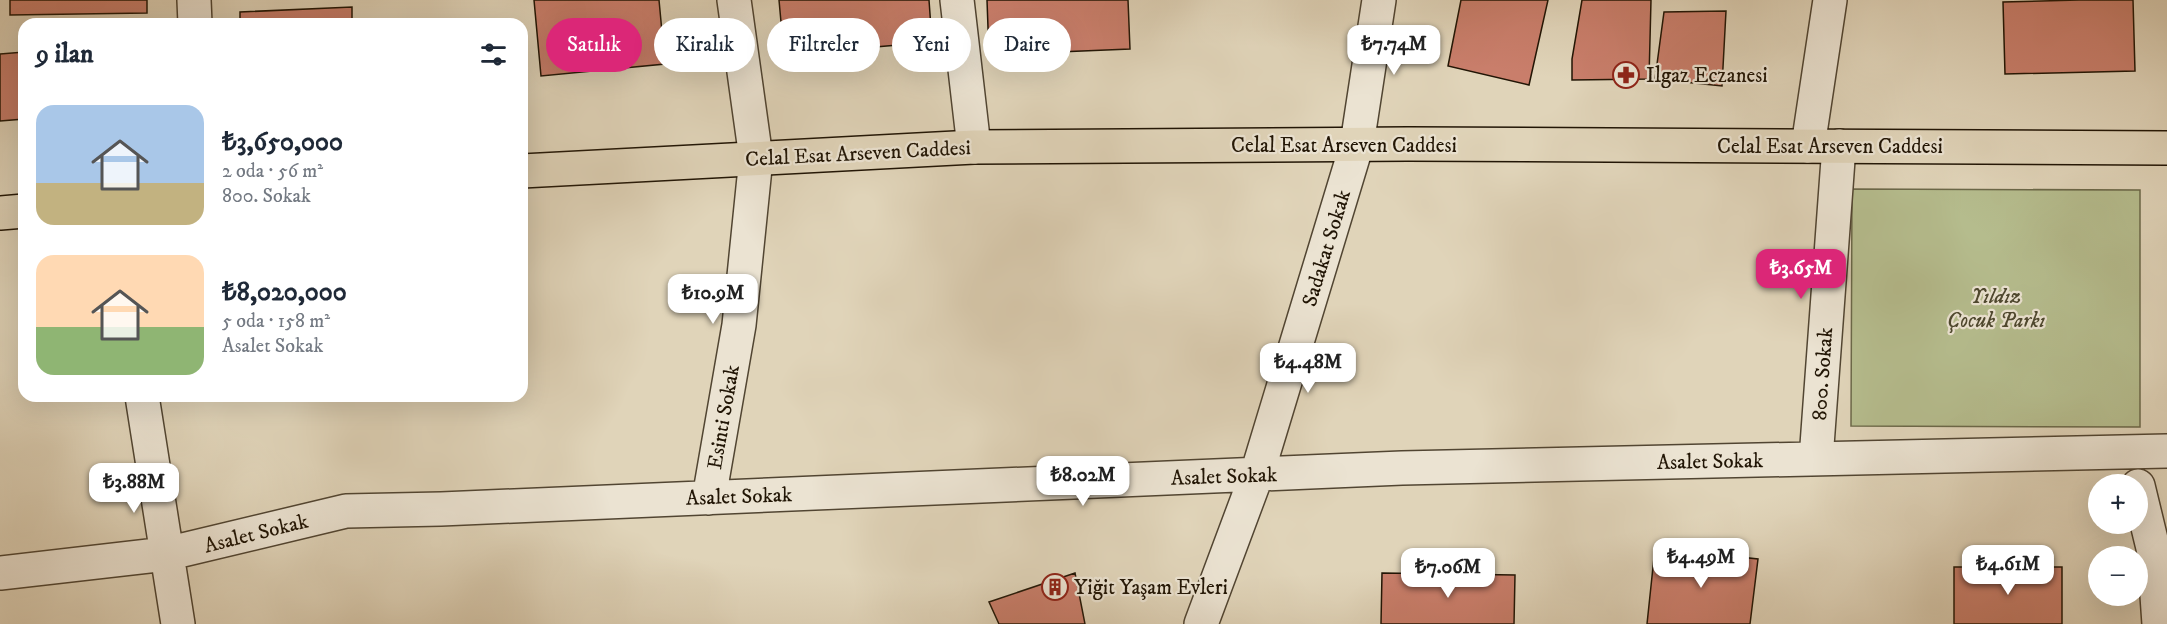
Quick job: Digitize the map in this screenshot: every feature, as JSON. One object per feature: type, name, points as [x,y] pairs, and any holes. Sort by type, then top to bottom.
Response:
[{"type":"main road","name":"Celal Esat Arseven Caddesi","points":[[528,171],[974,147],[1357,144],[2167,148]]},
{"type":"main road","points":[[0,213],[18,212]]},
{"type":"street","points":[[194,0],[195,18]]},
{"type":"street","name":"Esinti Sokak","points":[[709,498],[739,325],[756,158],[734,0]]},
{"type":"street","points":[[957,0],[974,147]]},
{"type":"street","name":"Sadakat Sokak","points":[[1201,624],[1257,474],[1357,144],[1379,0]]},
{"type":"street","name":"800. Sokak","points":[[1816,459],[1830,0]]},
{"type":"street","points":[[143,402],[178,624]]},
{"type":"street","name":"Asalet Sokak","points":[[0,573],[166,554],[346,511],[441,509],[1402,468],[2167,451]]},
{"type":"street","points":[[2129,453],[2134,474]]},
{"type":"street","points":[[2148,528],[2154,552],[2159,624]]},
{"type":"green space","name":"Yıldız Çocuk Parkı","points":[[1852,189],[2140,190],[2140,427],[1851,426]]},
{"type":"building","points":[[10,0],[147,0],[147,13],[10,15]]},
{"type":"building","points":[[534,0],[659,0],[661,18],[654,18],[654,65],[642,66],[642,18],[546,18],[546,72],[582,72],[541,76]]},
{"type":"building","points":[[779,0],[929,0],[930,18],[892,18],[892,46],[880,47],[880,18],[781,18]]},
{"type":"building","points":[[987,0],[1128,0],[1130,49],[1071,52],[1071,18],[988,18]]},
{"type":"building","points":[[1461,0],[1548,0],[1529,85],[1448,66]]},
{"type":"building","points":[[1582,0],[1651,0],[1649,79],[1572,80],[1572,59]]},
{"type":"building","points":[[2133,0],[2135,71],[2005,74],[2003,2]]},
{"type":"building","points":[[352,7],[352,18],[240,18],[240,12]]},
{"type":"building","points":[[1726,11],[1722,86],[1655,79],[1664,12]]},
{"type":"building","points":[[18,52],[18,120],[0,121],[0,54]]},
{"type":"building","points":[[1655,548],[1758,559],[1750,624],[1647,624]]},
{"type":"building","points":[[1954,567],[2062,567],[2062,624],[1954,624]]},
{"type":"building","name":"Yiğit Yaşam Evleri","points":[[1075,573],[1085,624],[999,624],[989,602]]},
{"type":"building","points":[[1382,573],[1515,575],[1514,624],[1381,624]]},
{"type":"place","name":"Ilgaz Eczanesi","points":[[1626,75]]},
{"type":"place","name":"Yiğit Yaşam Evleri","points":[[1055,587]]}]
